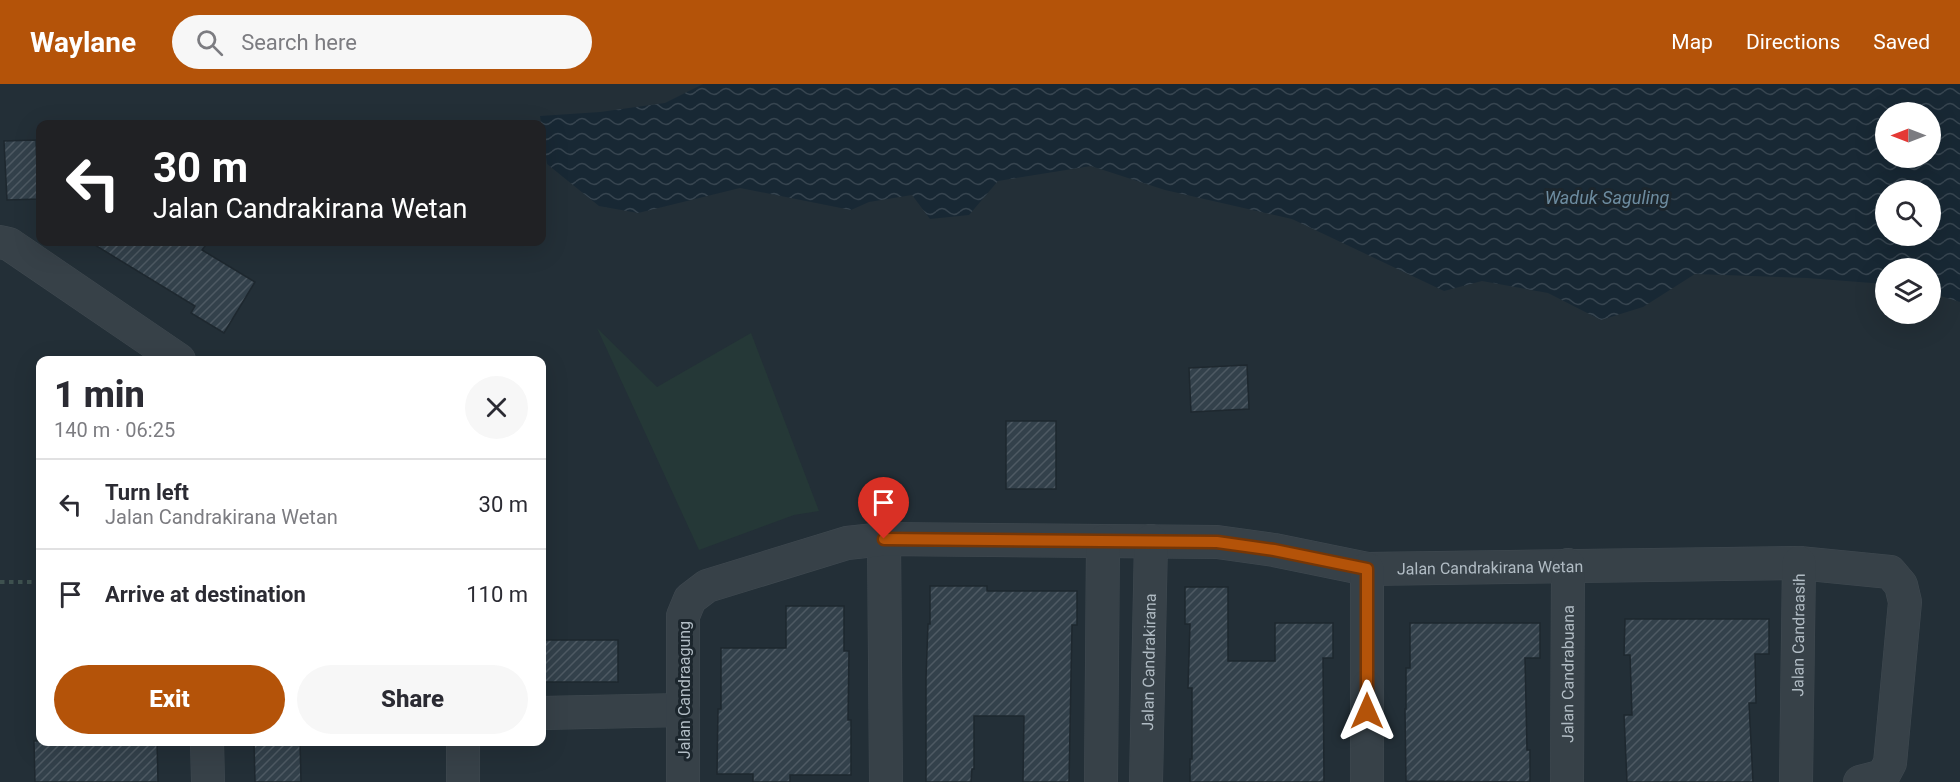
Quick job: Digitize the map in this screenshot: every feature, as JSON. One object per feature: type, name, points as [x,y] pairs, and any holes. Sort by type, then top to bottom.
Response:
[{"type":"street","points":[[0,242],[9,244],[173,356]]},
{"type":"street","points":[[884,539],[886,782]]},
{"type":"street","name":"Jalan Candrakirana Wetan","points":[[690,599],[707,586],[847,543],[884,539],[1217,542],[1274,550],[1367,569],[1799,562]]},
{"type":"street","name":"Jalan Candrakirana","points":[[1146,782],[1151,541]]},
{"type":"street","points":[[1101,782],[1103,542]]},
{"type":"street","name":"Jalan Candraasih","points":[[1796,782],[1799,562],[1890,572],[1901,585],[1905,602],[1890,763],[1883,776],[1860,782]]},
{"type":"street","name":"Jalan Candrabuana","points":[[1567,782],[1568,565]]},
{"type":"street","points":[[1367,569],[1367,782]]},
{"type":"street","name":"Jalan Candraagung","points":[[683,782],[683,615],[690,599]]},
{"type":"street","points":[[546,713],[683,710]]},
{"type":"street","points":[[207,746],[208,782]]},
{"type":"street","points":[[463,746],[463,782]]},
{"type":"path","points":[[0,582],[36,582]]},
{"type":"green space","points":[[597,328],[657,387],[751,333],[819,511],[794,515],[699,550]]},
{"type":"water","name":"Waduk Saguling","points":[[703,84],[1960,84],[1960,302],[1941,296],[1941,258],[1875,258],[1875,283],[1695,274],[1643,307],[1601,320],[1548,293],[1482,281],[1444,291],[1292,219],[1165,190],[1091,166],[998,181],[969,215],[930,219],[912,195],[869,202],[851,210],[740,188],[638,213],[599,206],[547,164],[546,120],[541,120],[540,116],[600,112],[665,103]]},
{"type":"building","points":[[36,140],[36,199],[7,200],[4,141]]},
{"type":"building","points":[[97,246],[205,246],[202,250],[255,282],[224,333],[191,313],[195,306]]},
{"type":"building","points":[[1247,365],[1249,409],[1191,412],[1189,368]]},
{"type":"building","points":[[1006,421],[1056,421],[1056,489],[1006,489]]},
{"type":"building","points":[[930,586],[987,586],[987,591],[1077,591],[1077,625],[1072,625],[1069,782],[1023,782],[1024,716],[974,716],[974,769],[972,769],[971,782],[926,782],[926,678]]},
{"type":"building","points":[[1185,587],[1228,587],[1228,661],[1275,661],[1275,623],[1333,623],[1333,658],[1323,658],[1324,782],[1190,782],[1192,688],[1188,688],[1190,624],[1185,624]]},
{"type":"building","points":[[786,606],[844,606],[844,651],[849,651],[848,720],[851,720],[851,775],[790,775],[790,782],[753,782],[753,774],[717,774],[718,709],[721,709],[721,648],[786,648]]},
{"type":"building","points":[[1625,619],[1769,619],[1769,654],[1755,654],[1756,703],[1749,703],[1753,782],[1627,782],[1624,715],[1632,715],[1630,655],[1624,655]]},
{"type":"building","points":[[1410,623],[1540,623],[1540,658],[1525,658],[1530,782],[1406,781],[1406,668],[1410,668]]},
{"type":"building","points":[[546,640],[618,640],[618,682],[546,682]]},
{"type":"building","points":[[34,741],[36,741],[36,746],[157,746],[158,782],[35,782]]},
{"type":"building","points":[[254,746],[300,746],[301,782],[255,782]]},
{"type":"route","points":[[884,539],[1217,542],[1274,550],[1367,569],[1367,711]]}]
